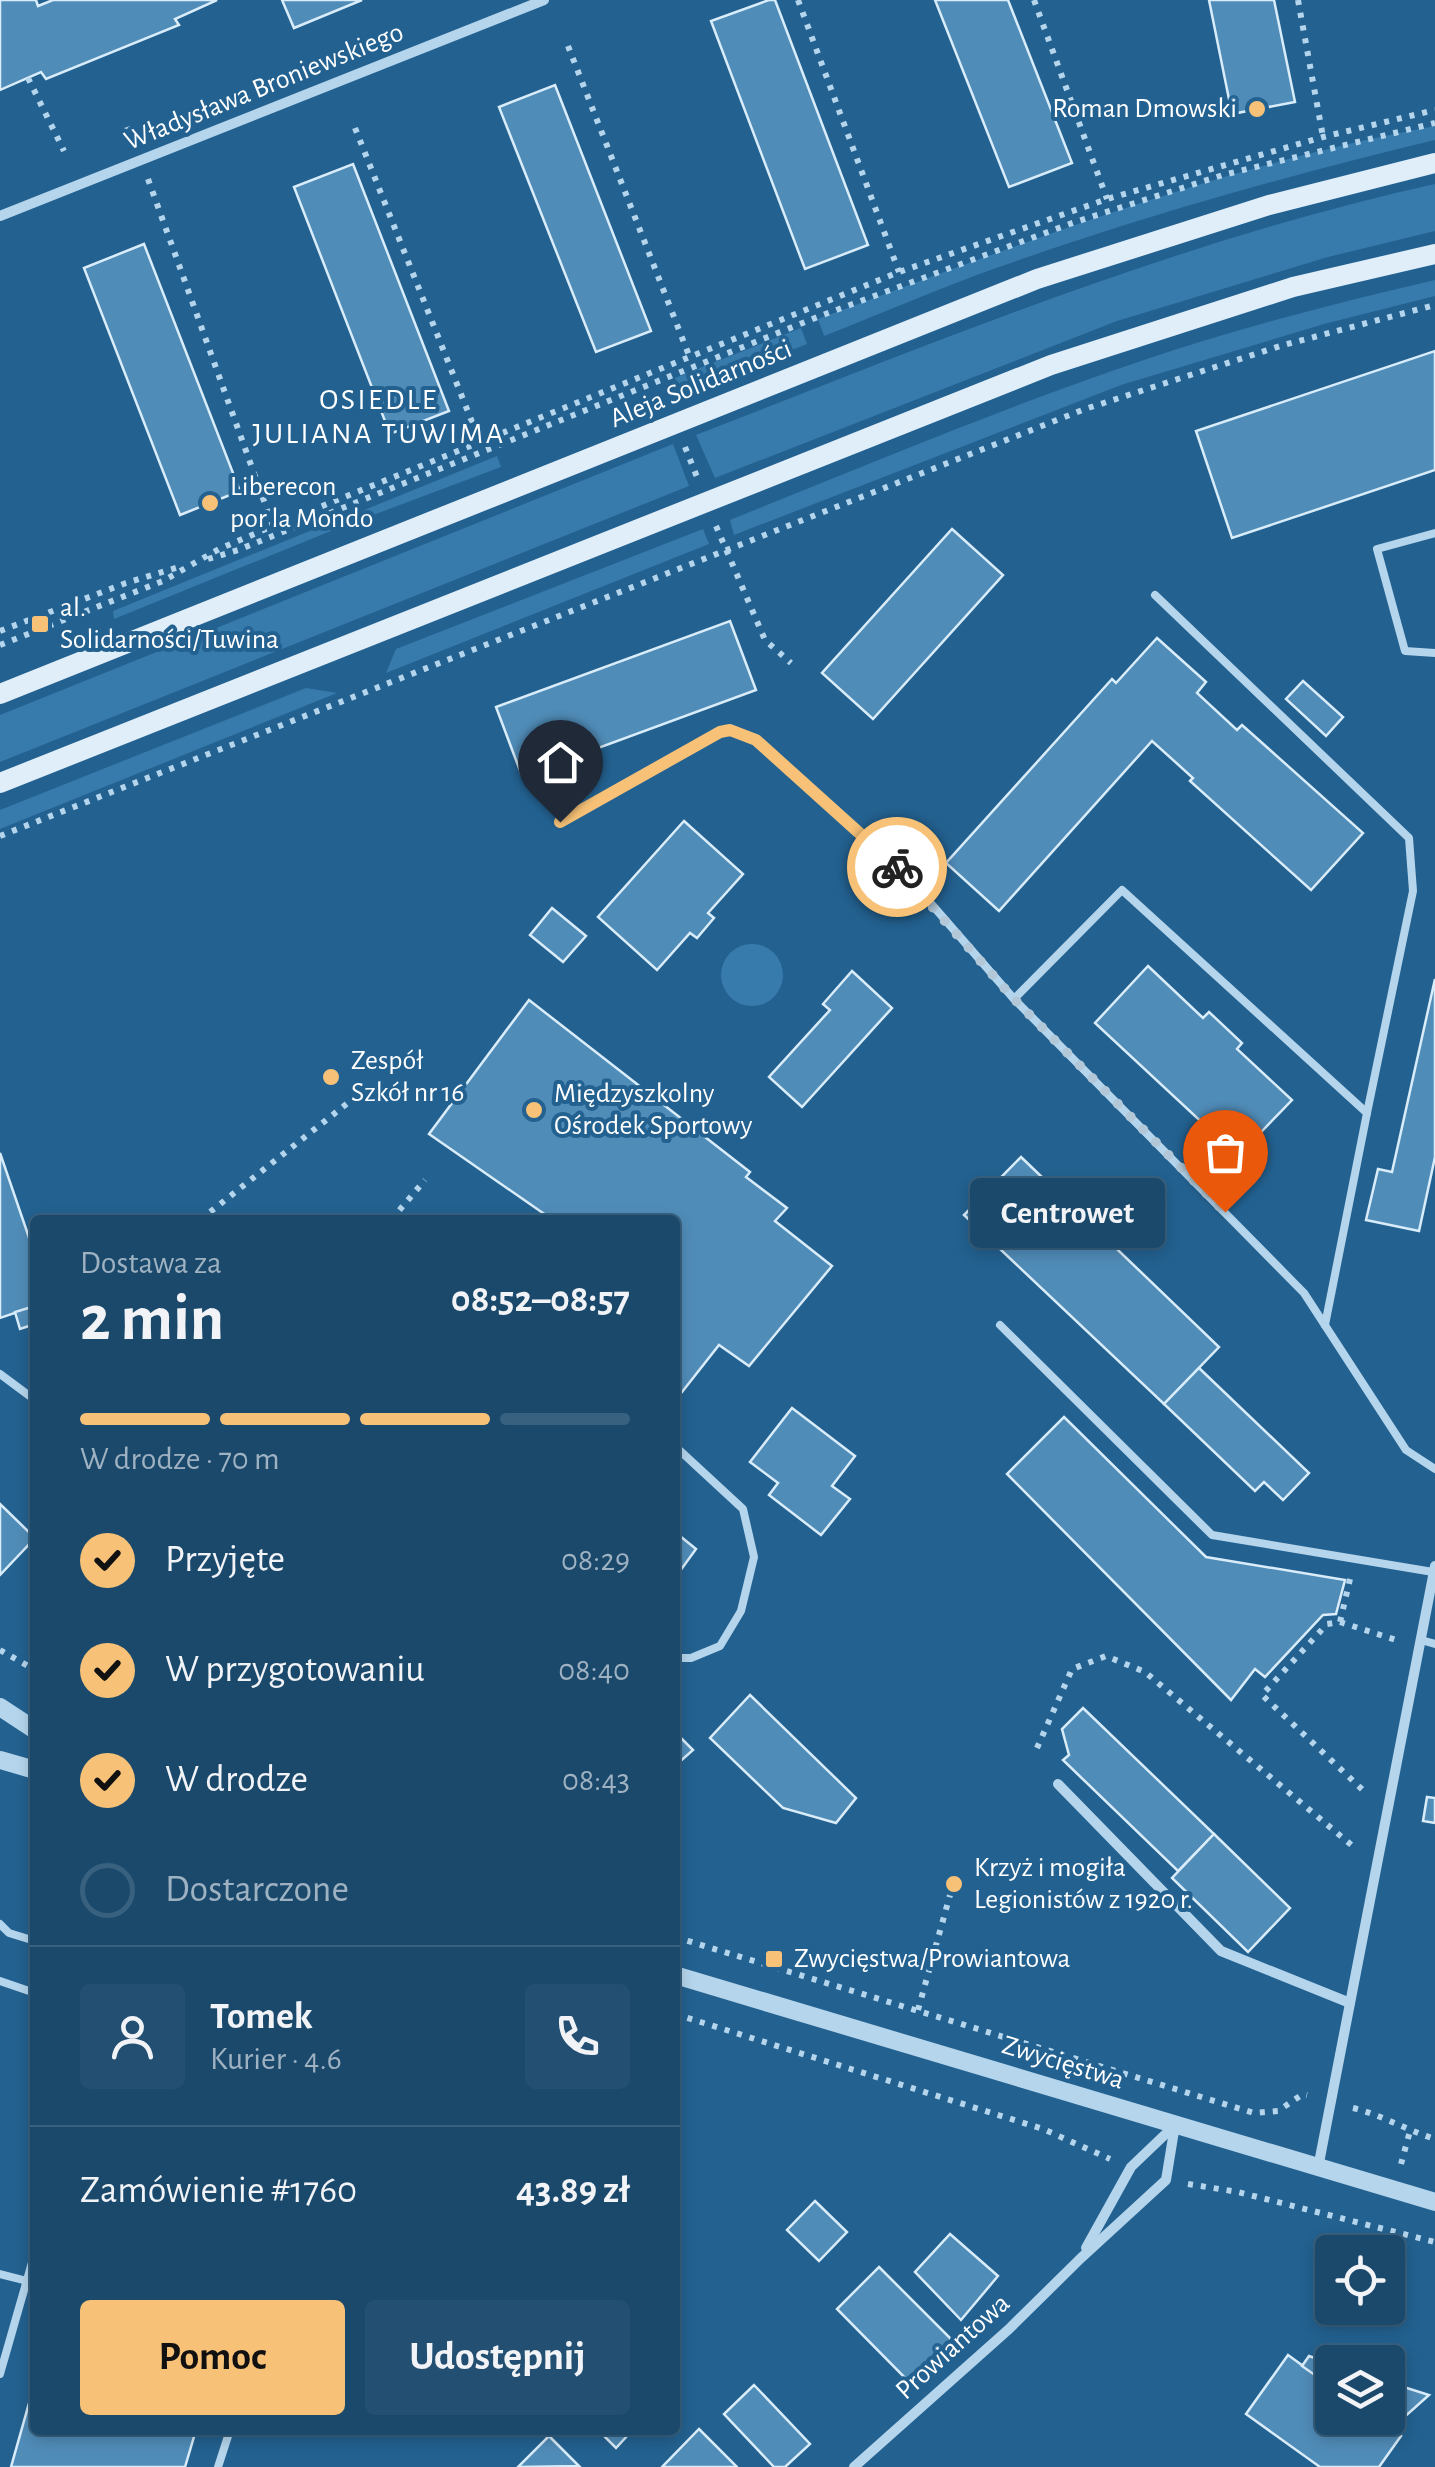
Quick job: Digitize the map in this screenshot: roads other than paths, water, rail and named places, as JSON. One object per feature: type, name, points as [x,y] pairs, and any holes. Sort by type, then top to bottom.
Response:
[{"type":"main road","name":"Aleja Solidarności","points":[[0,694],[1037,278],[1268,205],[1435,163]]},
{"type":"main road","points":[[0,782],[1051,365],[1293,287],[1435,254]]},
{"type":"street","name":"Władysława Broniewskiego","points":[[0,216],[544,0]]},
{"type":"street","points":[[1318,2168],[1434,1569]]},
{"type":"street","points":[[0,1707],[30,1727]]},
{"type":"street","points":[[0,1760],[30,1769]]},
{"type":"street","points":[[1058,1784],[1221,1951],[1350,2003]]},
{"type":"street","name":"Zwycięstwa","points":[[680,1976],[1435,2202]]},
{"type":"street","name":"Prowiantowa","points":[[1081,2258],[1131,2168],[1175,2125]]},
{"type":"street","name":"Prowiantowa","points":[[854,2467],[1009,2329],[1166,2180],[1175,2125]]},
{"type":"lane","points":[[1435,533],[1377,549],[1405,650],[1435,653]]},
{"type":"lane","points":[[1155,595],[1409,838],[1413,891],[1325,1326]]},
{"type":"lane","points":[[560,822],[720,732],[745,734],[907,876],[1014,999],[1304,1293],[1406,1450],[1435,1469]]},
{"type":"lane","points":[[1014,999],[1122,890],[1367,1114]]},
{"type":"lane","points":[[1000,1325],[1212,1536],[1434,1569]]},
{"type":"lane","points":[[0,1374],[30,1396]]},
{"type":"lane","points":[[680,1451],[743,1509],[754,1558],[741,1611],[720,1646],[691,1658],[680,1658]]},
{"type":"lane","points":[[1420,1644],[1435,1644]]},
{"type":"lane","points":[[0,1924],[9,1933],[30,1939]]},
{"type":"lane","points":[[0,1981],[30,1990]]},
{"type":"lane","points":[[0,2274],[30,2282]]},
{"type":"lane","points":[[0,2374],[30,2285]]},
{"type":"lane","points":[[218,2467],[228,2435]]},
{"type":"place","name":"Roman Dmowski","points":[[1257,109]]},
{"type":"place","name":"Liberecon por la Mondo","points":[[210,503]]},
{"type":"place","name":"al. Solidarności/Tuwina","points":[[40,624]]},
{"type":"place","name":"Zespół Szkół nr 16","points":[[331,1077]]},
{"type":"place","name":"Międzyszkolny Ośrodek Sportowy","points":[[534,1110]]},
{"type":"place","name":"Centrowet","points":[[1225,1212]]},
{"type":"place","name":"Krzyż i mogiła Legionistów z 1920 r.","points":[[954,1884]]},
{"type":"place","name":"Zwycięstwa/Prowiantowa","points":[[774,1959]]},
{"type":"district","name":"OSIEDLE JULIANA TUWIMA","points":[[379,417]]}]
